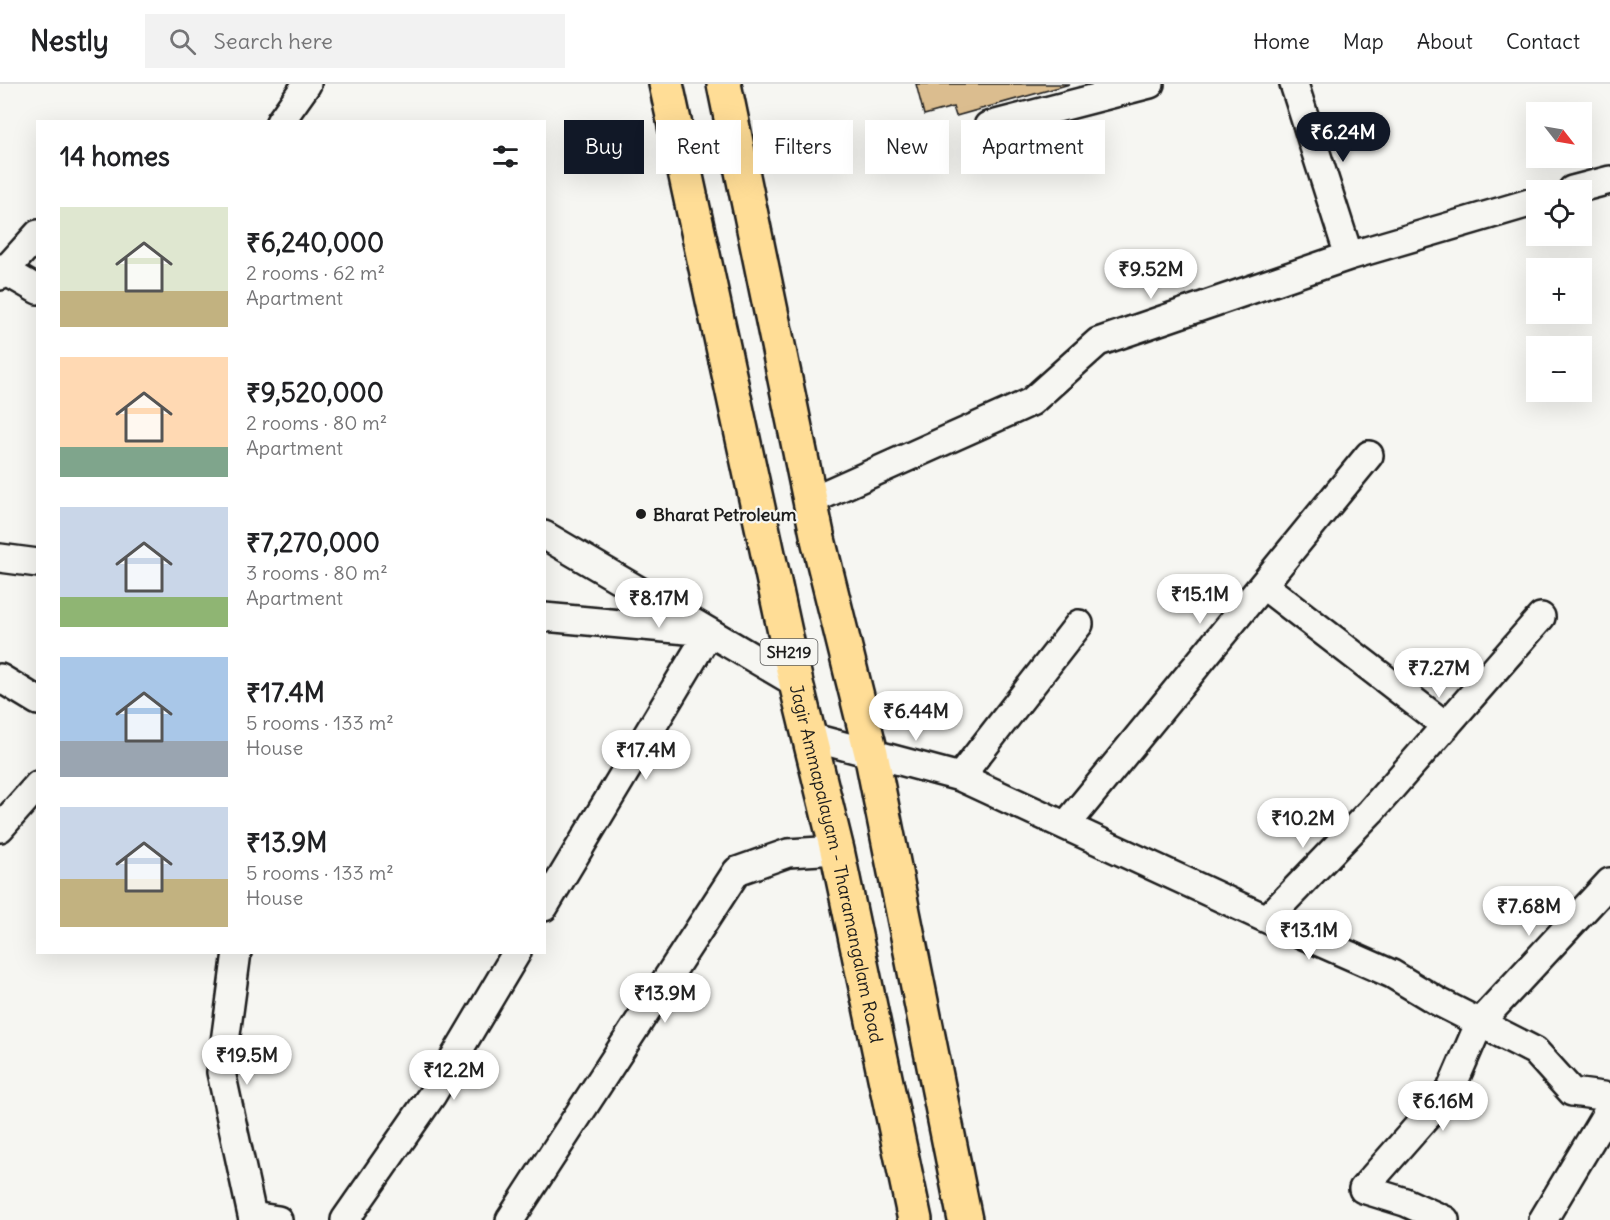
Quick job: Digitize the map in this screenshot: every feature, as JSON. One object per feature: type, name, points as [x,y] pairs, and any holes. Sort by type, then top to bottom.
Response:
[{"type":"main road","name":"Jagir Ammapalayam - Tharamangalam Road","points":[[666,84],[796,683],[837,850],[915,1220]]},
{"type":"main road","name":"SH219","points":[[724,84],[810,501],[871,753],[964,1220]]},
{"type":"street","points":[[281,120],[307,84]]},
{"type":"street","points":[[1011,120],[1150,84]]},
{"type":"street","points":[[1294,84],[1349,255]]},
{"type":"street","points":[[1592,185],[1610,180]]},
{"type":"street","points":[[810,501],[1031,402],[1098,342],[1349,255],[1526,204]]},
{"type":"street","points":[[36,236],[1,271],[36,290]]},
{"type":"street","points":[[1066,824],[1369,455]]},
{"type":"street","points":[[546,536],[796,683]]},
{"type":"street","points":[[0,558],[36,563]]},
{"type":"street","points":[[1263,585],[1446,726]]},
{"type":"street","points":[[546,617],[709,632]]},
{"type":"street","points":[[1267,919],[1371,811],[1541,617]]},
{"type":"street","points":[[960,777],[1079,624]]},
{"type":"street","points":[[546,904],[709,632]]},
{"type":"street","points":[[0,678],[36,700]]},
{"type":"street","points":[[810,737],[960,777],[1066,824],[1267,919],[1392,974],[1437,1001],[1535,1051],[1572,1092],[1610,1097]]},
{"type":"street","points":[[0,828],[36,787]]},
{"type":"street","points":[[510,1220],[737,872],[788,853],[837,850]]},
{"type":"street","points":[[1445,1220],[1405,1202],[1363,1189],[1451,1089],[1480,1022],[1610,882]]},
{"type":"street","points":[[237,954],[221,1072],[261,1219]]},
{"type":"street","points":[[345,1220],[432,1095],[516,954]]},
{"type":"street","points":[[1543,1220],[1610,1108]]},
{"type":"building","points":[[916,84],[1070,84],[956,116],[953,107],[924,115]]},
{"type":"place","name":"Bharat Petroleum","points":[[641,514]]}]
